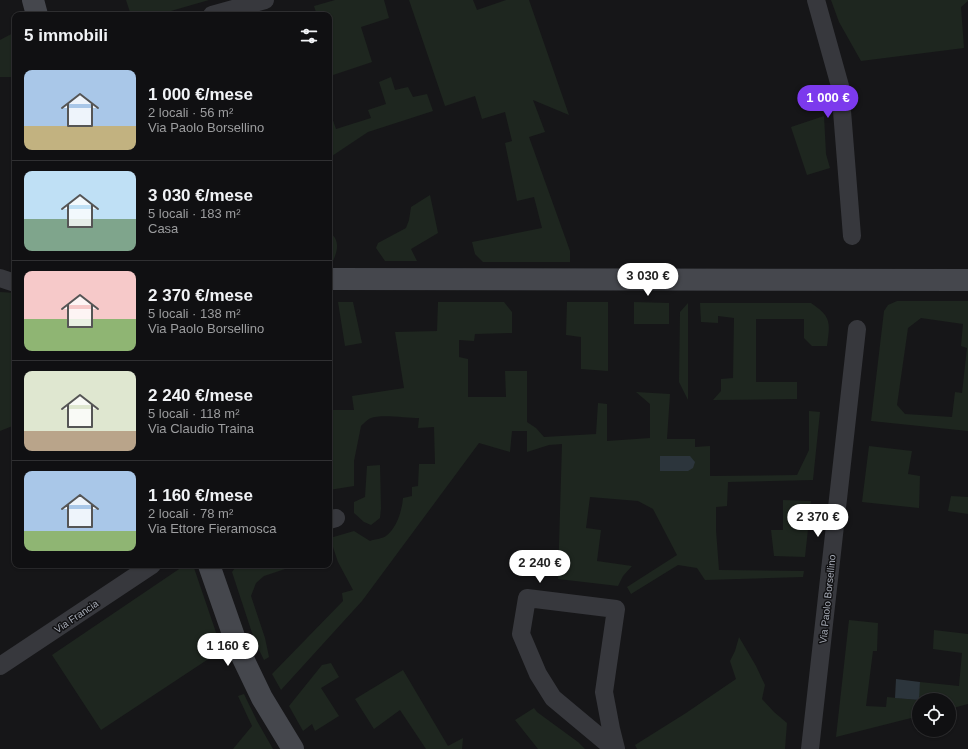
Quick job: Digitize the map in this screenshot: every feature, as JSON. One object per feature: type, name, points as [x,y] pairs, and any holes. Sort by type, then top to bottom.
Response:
[{"type":"main road","points":[[33,0],[36,12]]},
{"type":"main road","points":[[332,279],[968,280]]},
{"type":"main road","points":[[210,568],[238,648],[262,698],[293,749]]},
{"type":"street","points":[[223,12],[265,0]]},
{"type":"street","points":[[816,0],[840,86],[852,236]]},
{"type":"street","points":[[0,277],[12,275]]},
{"type":"street","points":[[0,277],[12,282]]},
{"type":"street","name":"Via Paolo Borsellino","points":[[810,749],[857,329]]},
{"type":"street","name":"Via Francia","points":[[0,666],[147,568]]},
{"type":"street","points":[[527,598],[616,609],[604,692],[615,749],[553,698],[538,674],[521,634],[527,598]]},
{"type":"shaded area","points":[[126,0],[209,0],[167,12],[130,12]]},
{"type":"shaded area","points":[[335,0],[384,0],[389,18],[361,27],[372,62],[333,75],[332,12],[316,12],[314,6]]},
{"type":"shaded area","points":[[409,0],[473,0],[477,10],[506,0],[529,0],[569,115],[533,100],[545,132],[529,137],[570,251],[570,262],[483,262],[475,254],[472,242],[542,228],[534,197],[517,201],[505,143],[512,141],[505,112],[482,119],[475,96],[445,106]]},
{"type":"shaded area","points":[[831,0],[968,0],[961,7],[964,48],[861,61],[839,22]]},
{"type":"shaded area","points":[[12,34],[12,77],[0,77],[0,40]]},
{"type":"shaded area","points":[[391,77],[395,90],[408,87],[413,97],[427,94],[433,111],[368,132],[332,156],[332,118],[336,129],[371,118],[368,110],[386,104],[379,82]]},
{"type":"shaded area","points":[[824,116],[826,154],[830,168],[807,175],[791,127]]},
{"type":"shaded area","points":[[430,195],[438,233],[411,249],[417,261],[385,261],[376,248],[378,243],[406,228],[411,207]]},
{"type":"shaded area","points":[[332,234],[337,245],[332,261]]},
{"type":"shaded area","points":[[0,292],[12,293],[12,426],[0,431]]},
{"type":"shaded area","points":[[897,301],[968,301],[968,431],[871,421],[884,311],[888,305]],"holes":[[[921,318],[963,324],[961,346],[967,348],[962,393],[955,392],[952,417],[905,414],[897,405],[908,328]]]},
{"type":"shaded area","points":[[338,302],[353,302],[362,343],[345,346]]},
{"type":"shaded area","points":[[438,302],[504,302],[512,312],[512,333],[475,334],[474,341],[459,340],[459,357],[468,359],[468,397],[506,397],[505,371],[527,371],[527,422],[536,428],[544,437],[596,434],[598,403],[607,404],[607,441],[650,438],[650,404],[636,392],[670,394],[667,439],[695,439],[695,447],[710,446],[710,476],[797,475],[809,450],[809,411],[820,412],[813,480],[728,482],[727,506],[716,507],[719,570],[804,571],[803,577],[705,580],[697,568],[678,565],[631,594],[627,587],[677,555],[653,509],[638,501],[590,497],[586,528],[601,530],[597,561],[632,566],[623,576],[618,586],[558,579],[562,444],[549,445],[527,452],[527,431],[512,431],[510,452],[479,443],[362,601],[281,690],[272,674],[343,601],[342,593],[353,590],[338,562],[332,544],[332,537],[354,531],[370,541],[386,536],[396,524],[403,498],[412,496],[412,487],[418,486],[419,464],[435,464],[434,427],[418,428],[419,418],[387,416],[375,417],[369,419],[361,426],[354,461],[354,486],[332,490],[332,410],[354,410],[352,396],[404,388],[395,332],[437,331]]},
{"type":"shaded area","points":[[567,302],[608,302],[608,371],[581,369],[581,337],[566,335]]},
{"type":"shaded area","points":[[634,302],[669,303],[669,324],[634,324]]},
{"type":"shaded area","points":[[688,303],[688,400],[679,382],[680,312]]},
{"type":"shaded area","points":[[700,303],[811,303],[823,312],[829,326],[827,346],[812,346],[804,338],[804,319],[756,319],[756,382],[797,382],[797,399],[713,400],[721,391],[721,379],[733,378],[734,318],[718,316],[718,323],[701,322]]},
{"type":"shaded area","points":[[869,446],[912,451],[908,474],[920,476],[919,508],[862,502]]},
{"type":"shaded area","points":[[660,456],[690,456],[695,462],[693,468],[688,471],[660,471]]},
{"type":"shaded area","points":[[380,465],[380,518],[371,525],[364,522],[354,513],[354,502],[365,497],[367,466]]},
{"type":"shaded area","points":[[951,496],[968,497],[968,514],[948,511]]},
{"type":"shaded area","points":[[783,500],[811,501],[805,557],[774,556],[771,530],[783,530]]},
{"type":"shaded area","points":[[181,568],[194,568],[222,650],[101,730],[52,655]]},
{"type":"shaded area","points":[[235,568],[288,568],[264,576],[256,583],[251,596],[265,638],[269,657],[264,660],[255,642],[232,572]]},
{"type":"shaded area","points":[[849,620],[878,623],[877,651],[873,651],[866,706],[886,707],[887,697],[912,699],[912,718],[836,737]]},
{"type":"shaded area","points":[[934,630],[968,634],[968,704],[956,707],[956,693],[919,693],[920,682],[959,686],[962,653],[933,649]]},
{"type":"shaded area","points":[[739,637],[765,685],[762,699],[787,723],[785,749],[637,749],[635,745],[736,679],[730,661]]},
{"type":"shaded area","points":[[331,663],[339,677],[321,688],[339,716],[315,731],[312,724],[303,731],[289,706],[322,665]]},
{"type":"shaded area","points":[[403,670],[448,746],[463,738],[462,749],[426,749],[400,710],[374,729],[355,699]]},
{"type":"shaded area","points":[[896,679],[920,682],[919,693],[912,693],[912,699],[895,698]]},
{"type":"shaded area","points":[[244,694],[273,749],[233,749],[252,726],[238,696]]},
{"type":"shaded area","points":[[534,708],[537,712],[578,742],[585,749],[538,749],[515,720]]}]
